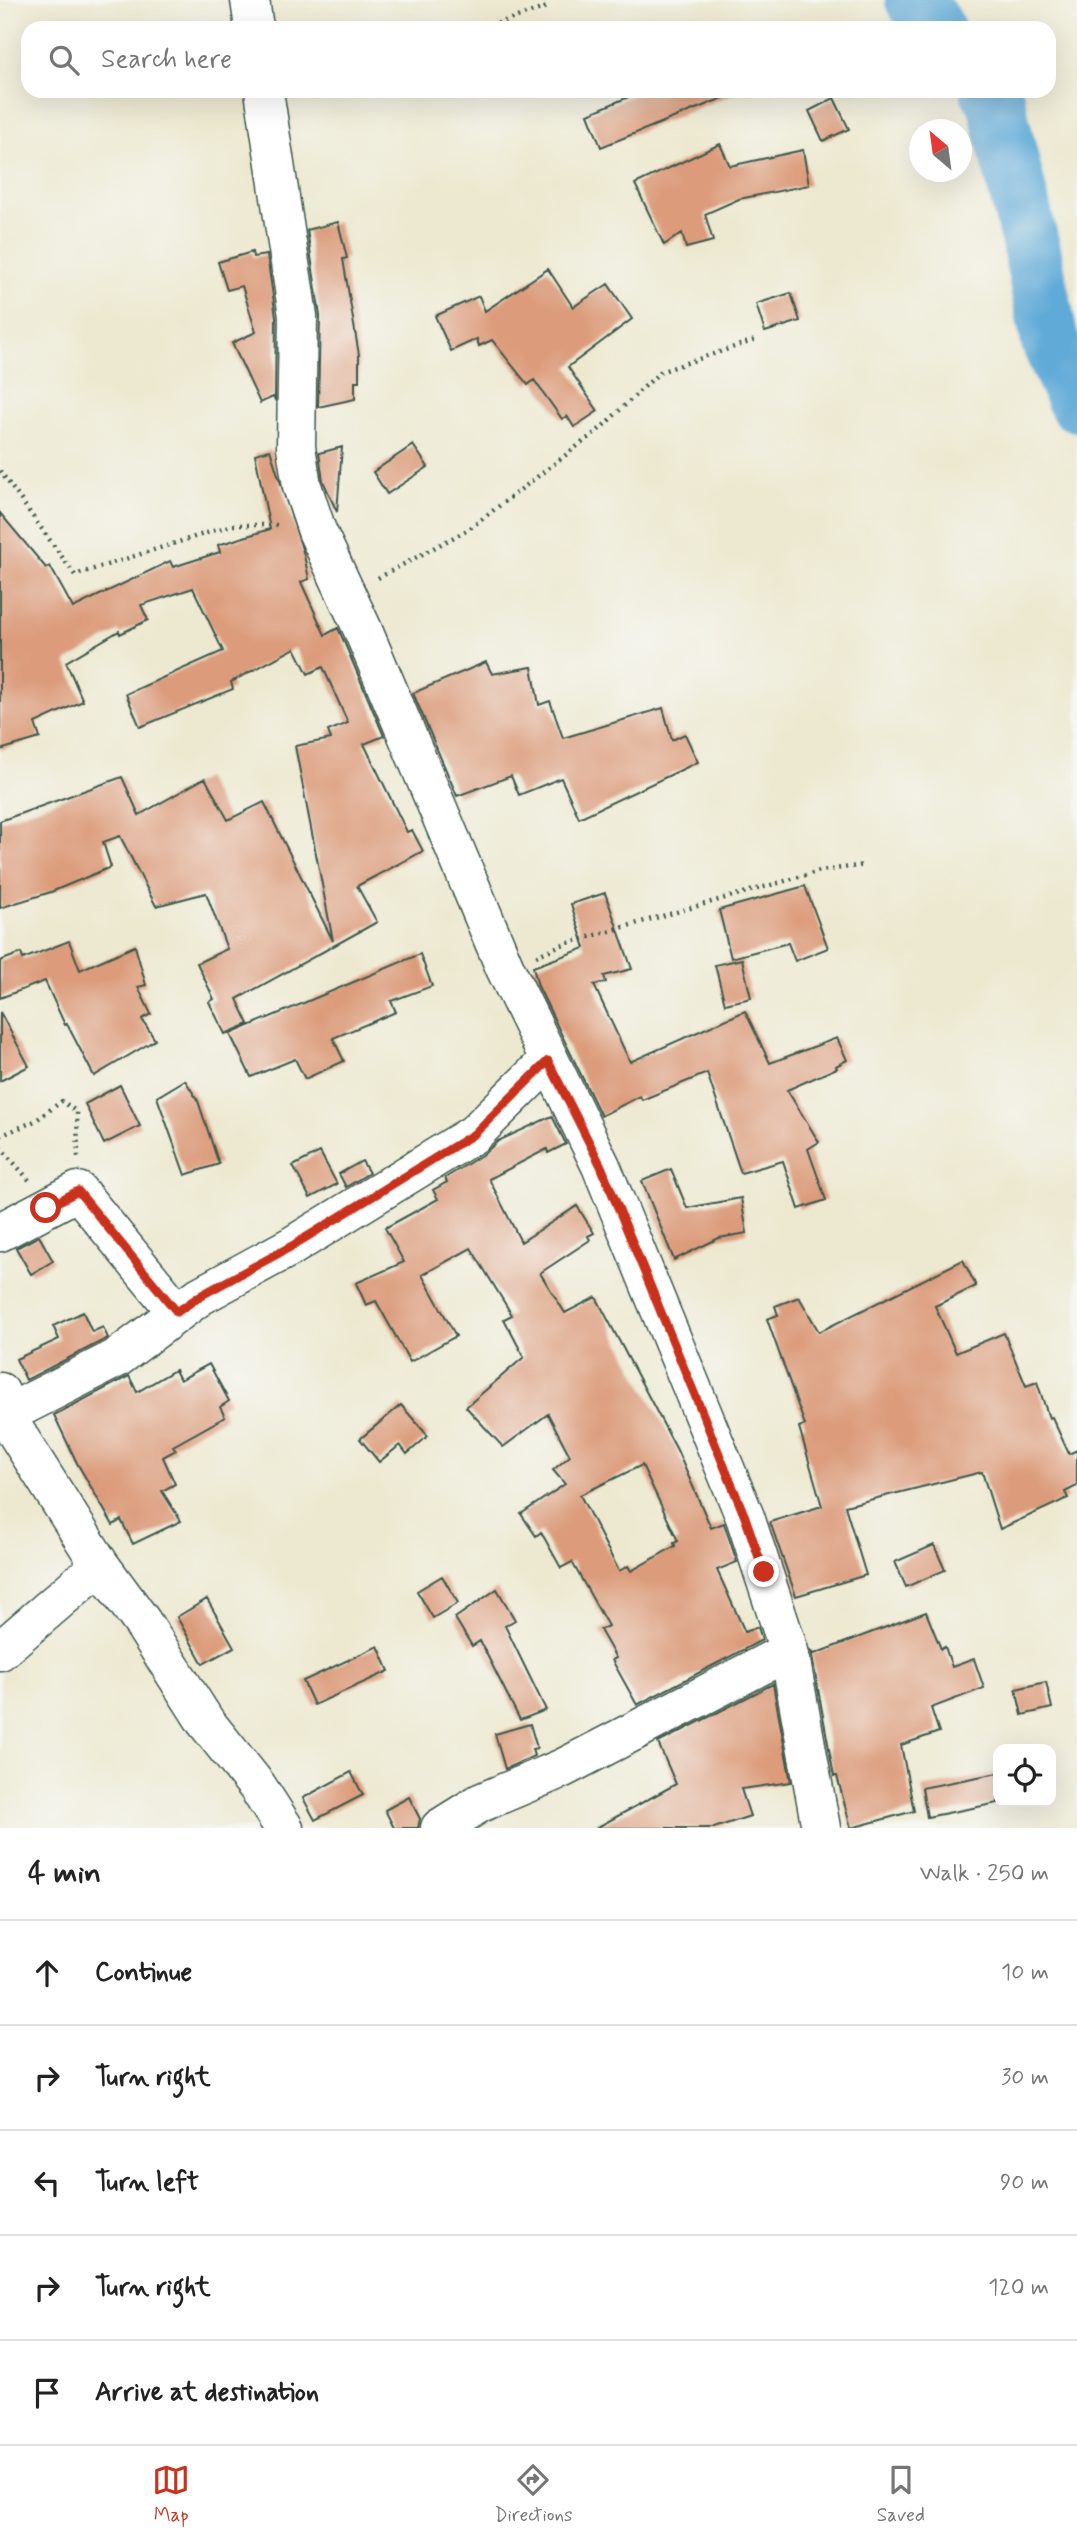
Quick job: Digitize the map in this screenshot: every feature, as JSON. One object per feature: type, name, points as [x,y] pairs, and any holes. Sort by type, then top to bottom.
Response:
[{"type":"street","points":[[250,0],[253,21]]},
{"type":"street","points":[[265,98],[298,316],[296,447],[302,486],[312,518],[506,968],[548,1061],[601,1166],[734,1492],[789,1651],[821,1828]]},
{"type":"street","points":[[284,1828],[257,1786],[205,1721],[142,1622],[100,1565],[3,1403],[117,1358],[200,1296],[292,1246],[474,1134],[548,1061]]},
{"type":"street","points":[[0,1232],[78,1191],[177,1312]]},
{"type":"street","points":[[0,1651],[100,1565]]},
{"type":"street","points":[[440,1828],[451,1818],[480,1803],[563,1768],[789,1651]]},
{"type":"path","points":[[505,21],[547,7]]},
{"type":"path","points":[[346,595],[469,529],[601,428],[660,372],[758,340]]},
{"type":"path","points":[[0,471],[75,575],[232,525],[275,526],[312,518]]},
{"type":"path","points":[[506,968],[561,946],[820,871],[865,865]]},
{"type":"path","points":[[0,1136],[35,1121],[62,1101],[77,1112],[78,1191]]},
{"type":"building","points":[[626,98],[723,98],[601,147],[588,114]]},
{"type":"building","points":[[834,98],[849,129],[823,141],[809,111]]},
{"type":"building","points":[[720,144],[730,166],[803,150],[809,185],[739,199],[705,214],[713,241],[686,248],[682,233],[664,245],[635,184]]},
{"type":"building","points":[[338,222],[347,258],[343,259],[359,355],[359,381],[355,381],[355,399],[318,407],[320,316],[307,230]]},
{"type":"building","points":[[252,252],[253,257],[267,255],[276,317],[275,400],[273,397],[260,403],[232,343],[256,332],[242,286],[227,290],[218,262]]},
{"type":"building","points":[[548,269],[573,307],[608,284],[632,319],[568,367],[598,411],[574,427],[567,416],[562,419],[534,380],[528,385],[492,340],[479,346],[477,339],[451,351],[435,316],[479,296],[485,311]]},
{"type":"building","points":[[791,293],[800,321],[765,332],[756,304]]},
{"type":"building","points":[[413,445],[428,467],[387,494],[373,472]]},
{"type":"building","points":[[342,447],[337,512],[323,481],[319,453]]},
{"type":"building","points":[[270,450],[304,555],[309,579],[301,582],[325,635],[338,628],[384,736],[364,744],[407,832],[412,830],[423,851],[357,886],[377,922],[237,999],[249,1024],[225,1034],[209,1002],[214,999],[197,963],[227,949],[206,893],[156,906],[120,836],[103,842],[111,867],[51,892],[0,908],[0,821],[122,777],[139,815],[205,778],[228,820],[264,802],[333,941],[295,746],[331,739],[328,731],[348,723],[323,667],[308,674],[295,648],[231,682],[233,689],[140,727],[126,694],[223,651],[193,588],[141,605],[148,620],[120,634],[119,631],[66,662],[83,701],[35,723],[40,738],[0,750],[0,513],[46,568],[50,566],[73,608],[170,561],[173,567],[220,552],[218,545],[270,529],[255,454]]},
{"type":"building","points":[[486,662],[492,674],[532,667],[539,705],[550,701],[563,738],[663,708],[672,740],[685,734],[698,762],[579,818],[561,778],[519,795],[511,776],[457,796],[413,693]]},
{"type":"building","points":[[805,886],[828,948],[795,961],[788,943],[731,958],[719,910]]},
{"type":"building","points":[[605,893],[632,969],[604,976],[606,982],[594,985],[630,1062],[745,1011],[770,1063],[837,1038],[847,1060],[836,1066],[837,1068],[787,1090],[819,1142],[808,1149],[826,1200],[799,1209],[783,1161],[741,1173],[707,1073],[642,1100],[640,1096],[601,1116],[538,986],[533,967],[585,948],[571,904]]},
{"type":"building","points":[[69,941],[80,970],[135,946],[146,985],[138,987],[151,1014],[142,1019],[155,1040],[94,1076],[67,1024],[65,1025],[45,981],[0,998],[0,961],[21,953],[23,959]]},
{"type":"building","points":[[420,954],[432,986],[391,1001],[396,1012],[333,1038],[344,1061],[305,1079],[295,1059],[251,1077],[230,1034]]},
{"type":"building","points":[[742,959],[751,998],[725,1004],[715,965]]},
{"type":"building","points":[[0,1012],[29,1066],[0,1081]]},
{"type":"building","points":[[185,1080],[198,1101],[219,1164],[185,1175],[157,1097]]},
{"type":"building","points":[[120,1085],[140,1126],[104,1144],[85,1104]]},
{"type":"building","points":[[552,1116],[566,1144],[548,1153],[547,1149],[489,1179],[521,1242],[577,1206],[594,1233],[588,1236],[590,1240],[540,1273],[565,1313],[596,1297],[677,1450],[711,1528],[724,1523],[737,1562],[717,1570],[745,1632],[758,1627],[762,1640],[637,1705],[612,1660],[616,1658],[600,1630],[608,1626],[572,1562],[561,1568],[541,1532],[536,1536],[521,1514],[565,1484],[553,1470],[570,1456],[548,1414],[503,1447],[466,1407],[524,1357],[504,1319],[512,1315],[471,1248],[422,1275],[456,1336],[410,1362],[376,1301],[366,1305],[356,1283],[404,1262],[385,1228],[438,1199],[433,1190],[447,1182],[445,1178],[485,1153],[498,1141]],"holes":[[[642,1465],[678,1541],[674,1543],[675,1546],[631,1571],[628,1566],[619,1571],[580,1495]]]},
{"type":"building","points":[[320,1152],[337,1184],[310,1198],[293,1166]]},
{"type":"building","points":[[362,1161],[369,1173],[346,1187],[339,1174]]},
{"type":"building","points":[[671,1169],[687,1208],[741,1198],[747,1233],[719,1238],[674,1260],[642,1181]]},
{"type":"building","points":[[39,1236],[53,1261],[31,1274],[16,1248]]},
{"type":"building","points":[[963,1260],[976,1286],[935,1306],[956,1353],[1004,1333],[1026,1386],[1037,1382],[1049,1418],[1052,1417],[1069,1454],[1077,1450],[1077,1486],[1065,1492],[1068,1498],[1000,1529],[982,1472],[845,1506],[866,1575],[796,1596],[770,1522],[822,1506],[799,1427],[805,1425],[767,1319],[778,1315],[775,1306],[799,1297],[819,1332]]},
{"type":"building","points":[[83,1312],[92,1332],[103,1327],[108,1338],[26,1380],[16,1359],[59,1339],[53,1326]]},
{"type":"building","points":[[209,1364],[229,1401],[220,1407],[225,1417],[173,1446],[176,1450],[163,1457],[175,1484],[162,1491],[181,1521],[133,1544],[121,1520],[113,1525],[77,1463],[54,1415],[129,1376],[137,1392],[175,1370],[180,1380]]},
{"type":"building","points":[[401,1405],[428,1436],[407,1454],[400,1445],[379,1462],[360,1439]]},
{"type":"building","points":[[934,1545],[945,1570],[906,1587],[895,1562]]},
{"type":"building","points":[[442,1576],[458,1603],[433,1618],[417,1591]]},
{"type":"building","points":[[497,1589],[515,1620],[505,1626],[546,1710],[520,1720],[480,1641],[472,1646],[455,1618]]},
{"type":"building","points":[[207,1599],[234,1647],[203,1664],[177,1617]]},
{"type":"building","points":[[926,1612],[941,1649],[945,1647],[952,1667],[974,1659],[984,1688],[931,1708],[939,1732],[901,1745],[914,1811],[851,1828],[837,1776],[834,1776],[811,1651],[814,1654]]},
{"type":"building","points":[[378,1646],[389,1671],[314,1705],[303,1681]]},
{"type":"building","points":[[1046,1682],[1052,1708],[1022,1715],[1016,1689]]},
{"type":"building","points":[[773,1684],[791,1782],[741,1789],[750,1816],[714,1828],[596,1828],[676,1784],[658,1743]]},
{"type":"building","points":[[530,1724],[537,1748],[532,1749],[534,1756],[505,1769],[495,1734]]},
{"type":"building","points":[[351,1772],[363,1795],[315,1820],[303,1798]]},
{"type":"building","points":[[993,1774],[993,1804],[927,1817],[922,1788]]},
{"type":"building","points":[[409,1797],[420,1819],[418,1828],[394,1828],[385,1810]]},
{"type":"waterway","points":[[914,0],[930,21]]},
{"type":"waterway","points":[[995,98],[1033,255],[1050,342],[1077,403]]},
{"type":"route","points":[[46,1208],[78,1191],[177,1312],[200,1296],[292,1246],[474,1134],[548,1061],[601,1166],[745,1517],[764,1572]]}]
